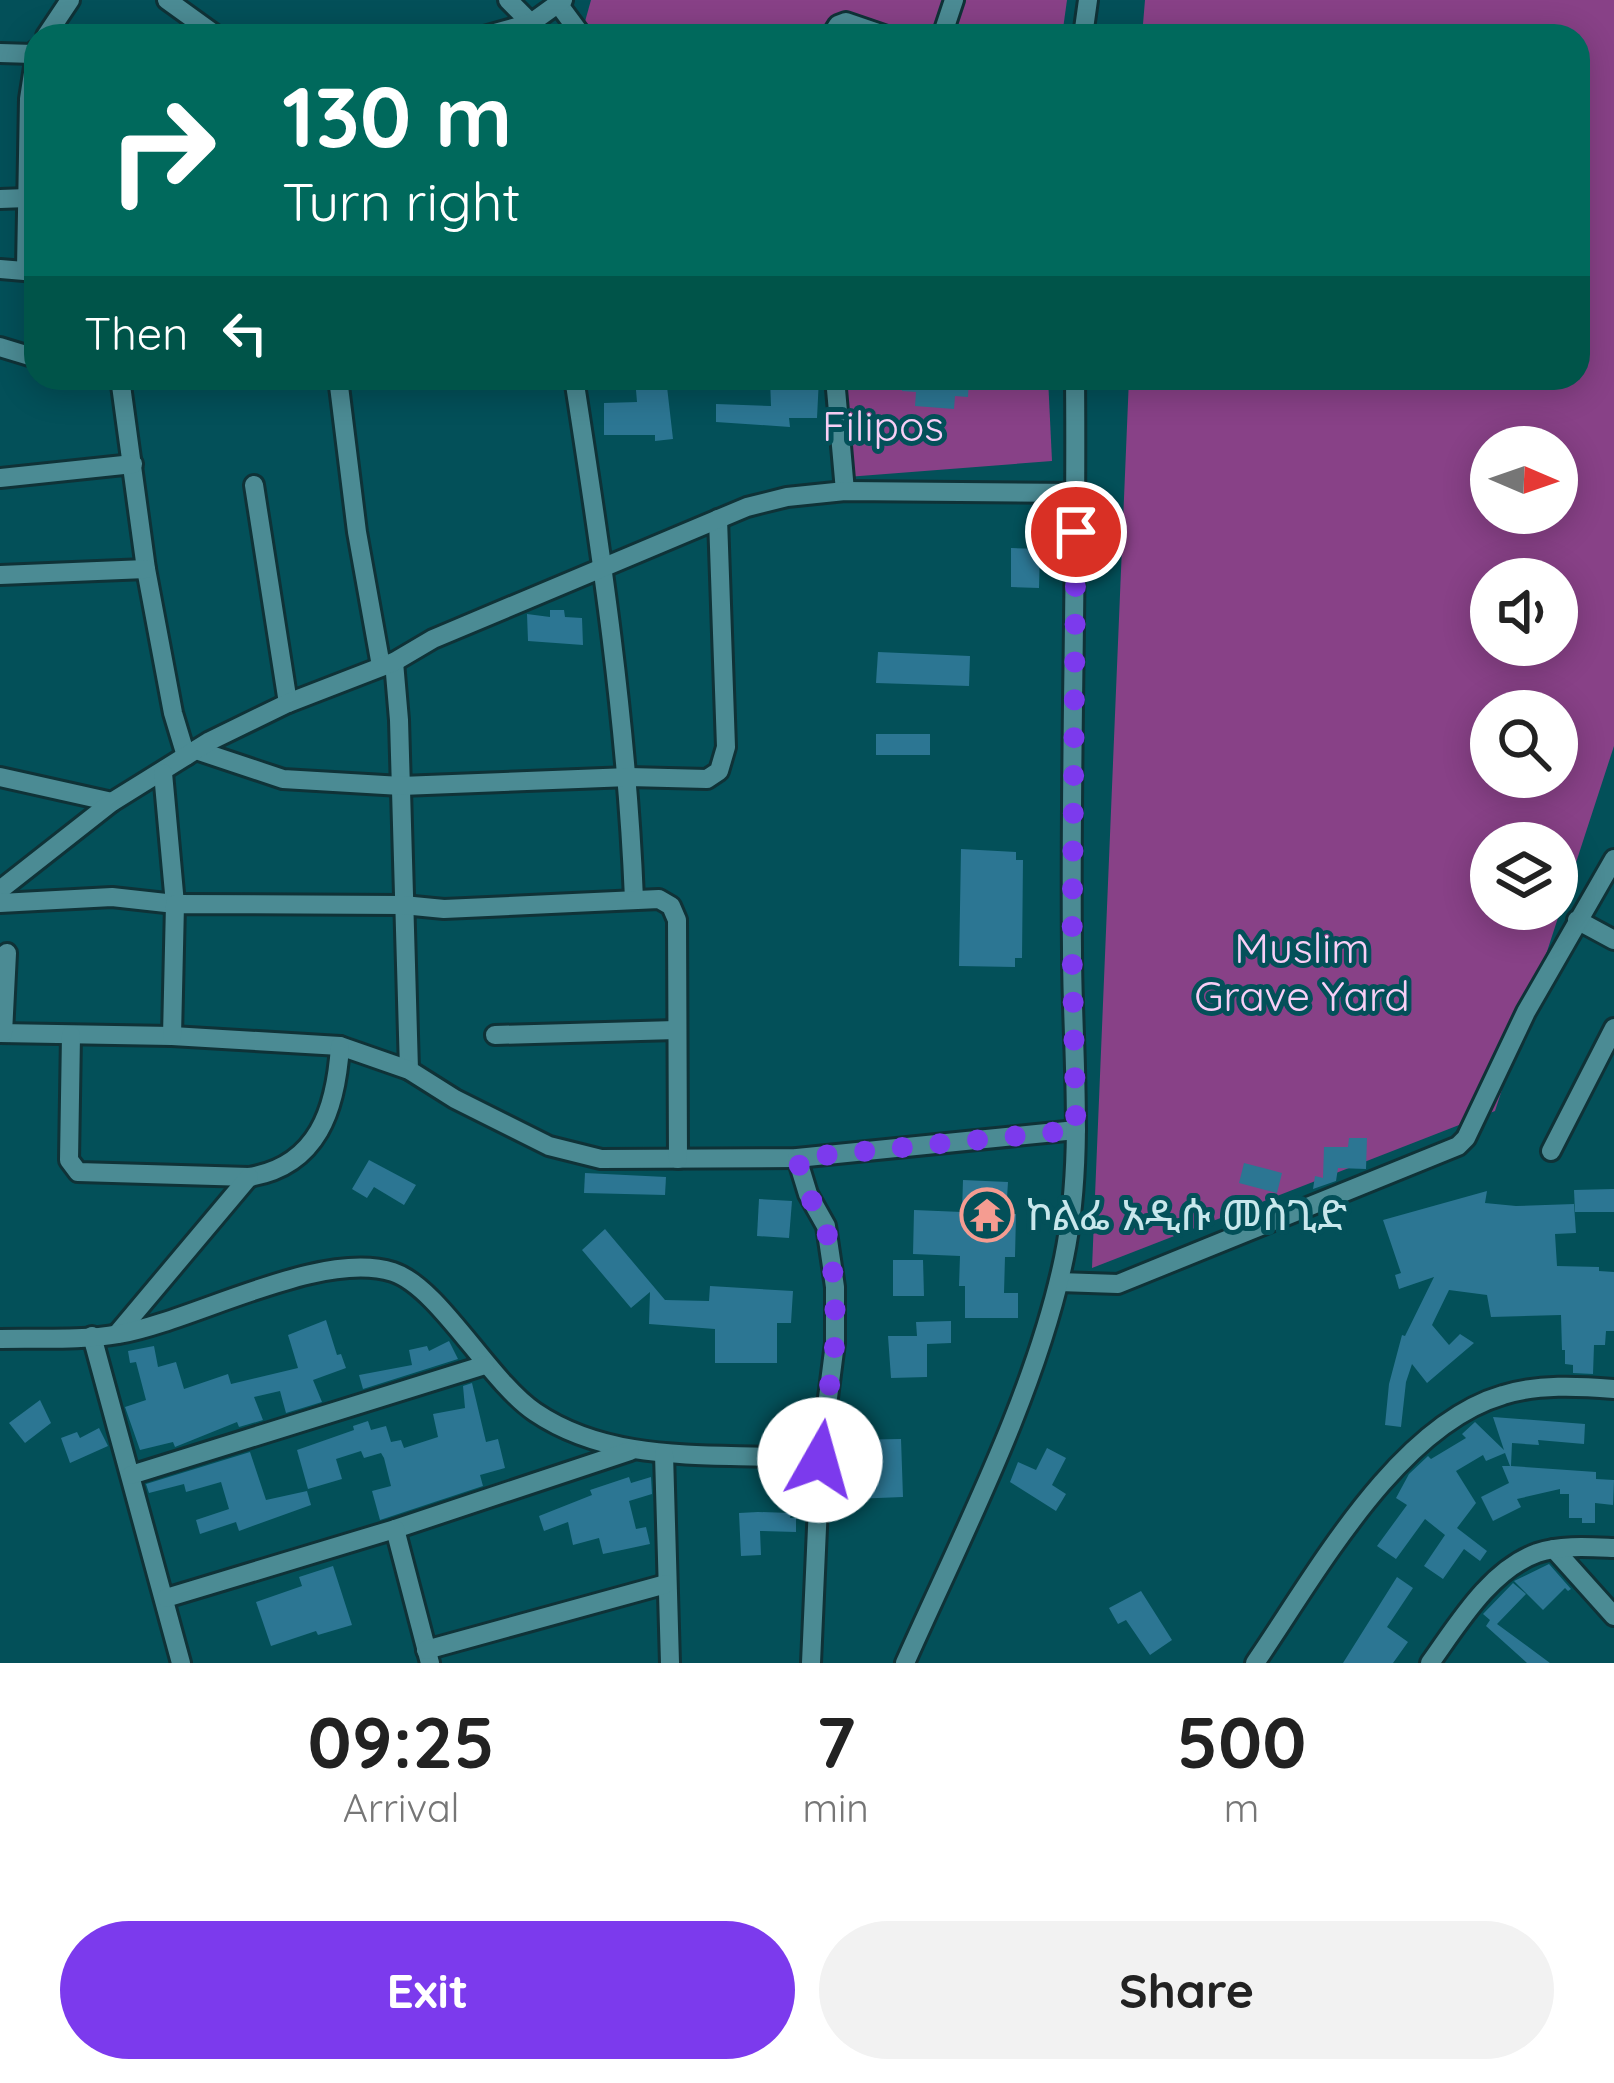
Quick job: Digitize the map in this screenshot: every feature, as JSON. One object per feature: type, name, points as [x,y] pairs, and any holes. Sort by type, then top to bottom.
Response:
[{"type":"street","points":[[167,0],[201,24]]},
{"type":"street","points":[[190,16],[206,0]]},
{"type":"street","points":[[508,0],[548,16]]},
{"type":"street","points":[[122,390],[146,569],[173,713],[191,753],[283,779],[401,786],[707,778],[723,765],[726,747],[718,519]]},
{"type":"street","points":[[340,390],[358,532],[387,664],[401,786],[409,1070]]},
{"type":"street","points":[[576,390],[604,567],[629,777],[634,899]]},
{"type":"street","points":[[837,390],[845,491]]},
{"type":"street","points":[[904,1663],[1010,1423],[1059,1282],[1070,1223],[1076,1130],[1072,950],[1075,390]]},
{"type":"street","points":[[0,478],[133,464]]},
{"type":"street","points":[[254,485],[288,703]]},
{"type":"street","points":[[0,890],[112,802],[191,753],[288,703],[771,499],[845,491],[1076,493]]},
{"type":"street","points":[[0,574],[146,569]]},
{"type":"street","points":[[163,773],[176,904],[172,1036]]},
{"type":"street","points":[[0,777],[112,802]]},
{"type":"street","points":[[1578,917],[1614,859]]},
{"type":"street","points":[[0,903],[112,897],[176,904],[444,909],[659,899],[675,913],[679,1159]]},
{"type":"street","points":[[1578,921],[1614,940]]},
{"type":"street","points":[[1059,1282],[1118,1284],[1458,1146],[1571,930]]},
{"type":"street","points":[[8,953],[2,1033],[340,1046],[409,1070],[549,1146],[602,1159],[797,1158],[1076,1130]]},
{"type":"street","points":[[1551,1151],[1614,1028]]},
{"type":"street","points":[[495,1035],[676,1030]]},
{"type":"street","points":[[71,1035],[69,1160],[78,1172],[249,1177],[274,1173],[297,1160],[316,1137],[334,1092],[340,1046]]},
{"type":"street","points":[[797,1158],[808,1194],[826,1226],[835,1287],[835,1343],[820,1460],[811,1663]]},
{"type":"street","points":[[116,1335],[249,1177]]},
{"type":"street","points":[[0,1339],[116,1335],[296,1280],[368,1268],[392,1272],[422,1291],[485,1366],[533,1411],[631,1450],[820,1460]]},
{"type":"street","points":[[92,1336],[181,1663]]},
{"type":"street","points":[[131,1475],[485,1366]]},
{"type":"street","points":[[1255,1663],[1376,1490],[1434,1435],[1506,1394],[1569,1387],[1614,1389]]},
{"type":"street","points":[[166,1598],[395,1529],[631,1450]]},
{"type":"street","points":[[664,1454],[670,1663]]},
{"type":"street","points":[[395,1529],[428,1657],[666,1584]]},
{"type":"street","points":[[1430,1663],[1491,1586],[1532,1555],[1554,1549],[1614,1548]]},
{"type":"street","points":[[1554,1549],[1614,1616]]},
{"type":"green space","points":[[591,0],[1067,0],[1064,24],[584,24]]},
{"type":"green space","name":"Muslim Grave Yard","points":[[1145,0],[1614,0],[1614,746],[1578,856],[1578,822],[1470,822],[1470,930],[1554,930],[1495,1111],[1092,1268],[1129,390],[1590,390],[1590,24],[1143,24]]},
{"type":"green space","name":"Filipos","points":[[833,390],[1049,390],[1052,461],[834,478]]},
{"type":"building","points":[[636,390],[667,390],[673,439],[604,435],[604,403],[637,402]]},
{"type":"building","points":[[770,390],[818,390],[817,418],[789,418],[790,427],[716,422],[716,404],[771,406]]},
{"type":"building","points":[[968,390],[968,397],[955,396],[954,409],[915,406],[916,392],[902,391]]},
{"type":"building","points":[[1011,548],[1040,549],[1039,588],[1011,587]]},
{"type":"building","points":[[550,610],[582,618],[583,645],[528,641],[527,614],[550,617]]},
{"type":"building","points":[[878,652],[970,656],[969,686],[876,683]]},
{"type":"building","points":[[876,734],[930,734],[930,755],[876,755]]},
{"type":"building","points":[[961,849],[1016,852],[1016,860],[1023,860],[1022,958],[1015,958],[1015,967],[959,966]]},
{"type":"building","points":[[1349,1138],[1367,1138],[1366,1169],[1338,1168],[1336,1181],[1313,1189],[1315,1176],[1323,1178],[1324,1147],[1348,1147]]},
{"type":"building","points":[[369,1160],[416,1185],[404,1205],[374,1187],[367,1198],[352,1189]]},
{"type":"building","points":[[1244,1163],[1282,1173],[1277,1193],[1239,1183]]},
{"type":"building","points":[[585,1173],[666,1177],[665,1195],[584,1193]]},
{"type":"building","points":[[963,1180],[1008,1182],[1006,1214],[1016,1214],[1015,1257],[1005,1257],[1004,1293],[1018,1293],[1018,1318],[965,1318],[960,1256],[913,1254],[914,1210],[962,1212]]},
{"type":"building","points":[[1614,1189],[1614,1212],[1575,1212],[1574,1190]]},
{"type":"building","points":[[1487,1191],[1485,1203],[1574,1204],[1576,1233],[1555,1234],[1557,1266],[1614,1272],[1614,1331],[1606,1331],[1605,1345],[1594,1345],[1593,1374],[1573,1373],[1562,1350],[1561,1315],[1491,1317],[1487,1295],[1449,1290],[1432,1325],[1449,1345],[1460,1334],[1474,1343],[1427,1383],[1412,1364],[1401,1427],[1385,1425],[1389,1384],[1402,1335],[1434,1277],[1399,1289],[1395,1275],[1401,1273],[1383,1220]]},
{"type":"building","points":[[759,1199],[792,1201],[789,1238],[757,1236]]},
{"type":"building","points":[[605,1229],[665,1300],[709,1301],[710,1286],[793,1291],[791,1323],[777,1323],[777,1363],[715,1363],[715,1329],[649,1324],[650,1292],[631,1308],[582,1250]]},
{"type":"building","points":[[893,1260],[923,1260],[924,1296],[893,1296]]},
{"type":"building","points":[[326,1320],[346,1368],[313,1380],[322,1402],[286,1413],[280,1391],[254,1397],[263,1420],[239,1427],[237,1422],[175,1447],[173,1442],[140,1450],[125,1407],[146,1400],[136,1362],[130,1363],[128,1351],[154,1346],[158,1367],[176,1362],[184,1389],[228,1374],[231,1384],[298,1368],[288,1335]]},
{"type":"building","points":[[951,1321],[951,1343],[927,1344],[927,1377],[891,1378],[888,1336],[917,1336],[916,1322]]},
{"type":"building","points":[[449,1341],[458,1359],[363,1389],[359,1375],[412,1365],[409,1350],[427,1346],[429,1351]]},
{"type":"building","points":[[472,1383],[486,1442],[498,1439],[505,1468],[480,1475],[483,1486],[380,1520],[372,1491],[391,1486],[384,1458],[381,1453],[364,1458],[361,1451],[336,1459],[342,1479],[308,1489],[297,1450],[368,1421],[371,1430],[386,1426],[391,1442],[401,1440],[404,1448],[438,1437],[433,1414],[465,1408],[463,1386]]},
{"type":"building","points":[[40,1400],[51,1423],[25,1443],[9,1423]]},
{"type":"building","points":[[1493,1417],[1585,1424],[1584,1444],[1512,1443],[1511,1466],[1596,1472],[1596,1479],[1614,1480],[1613,1505],[1595,1503],[1595,1523],[1582,1523],[1582,1518],[1569,1518],[1569,1494],[1560,1494],[1560,1489],[1517,1499],[1521,1507],[1493,1521],[1481,1497],[1509,1483],[1502,1466],[1510,1466],[1505,1453],[1486,1461],[1483,1455],[1456,1471],[1476,1503],[1457,1528],[1487,1551],[1480,1561],[1464,1549],[1443,1579],[1424,1566],[1445,1535],[1425,1519],[1396,1559],[1377,1546],[1407,1505],[1396,1498],[1409,1474],[1428,1456],[1431,1459],[1466,1438],[1462,1434],[1475,1422],[1504,1450]]},
{"type":"building","points":[[99,1428],[108,1446],[70,1463],[61,1438],[77,1432],[80,1438]]},
{"type":"building","points":[[901,1439],[903,1497],[852,1499],[851,1484],[844,1484],[842,1440]]},
{"type":"building","points":[[1047,1448],[1066,1458],[1052,1485],[1066,1494],[1056,1511],[1010,1482],[1018,1462],[1036,1470]]},
{"type":"building","points":[[250,1452],[266,1500],[307,1491],[311,1505],[239,1531],[236,1522],[200,1534],[196,1520],[229,1509],[221,1482],[186,1492],[184,1484],[149,1493],[146,1484]]},
{"type":"building","points":[[629,1477],[631,1483],[651,1477],[652,1494],[629,1501],[636,1529],[646,1527],[650,1544],[603,1554],[599,1538],[573,1545],[568,1522],[544,1531],[539,1516]]},
{"type":"building","points":[[739,1513],[791,1513],[796,1532],[760,1531],[761,1555],[741,1556]]},
{"type":"building","points":[[1549,1564],[1571,1589],[1565,1588],[1543,1610],[1514,1581]]},
{"type":"building","points":[[333,1566],[352,1625],[271,1646],[256,1602],[302,1586],[299,1577]]},
{"type":"building","points":[[1397,1577],[1413,1588],[1387,1627],[1408,1642],[1393,1663],[1343,1663]]},
{"type":"building","points":[[1513,1583],[1526,1594],[1497,1624],[1550,1663],[1527,1663],[1486,1626],[1490,1620],[1483,1614]]},
{"type":"building","points":[[1141,1591],[1172,1640],[1150,1655],[1126,1620],[1118,1624],[1109,1608]]},
{"type":"place","name":"ኮልፌ አዲሱ መስጊድ","points":[[987,1215]]},
{"type":"route","points":[[820,1460],[835,1343],[835,1287],[831,1242],[797,1158],[1076,1130],[1072,950],[1076,532]]}]
